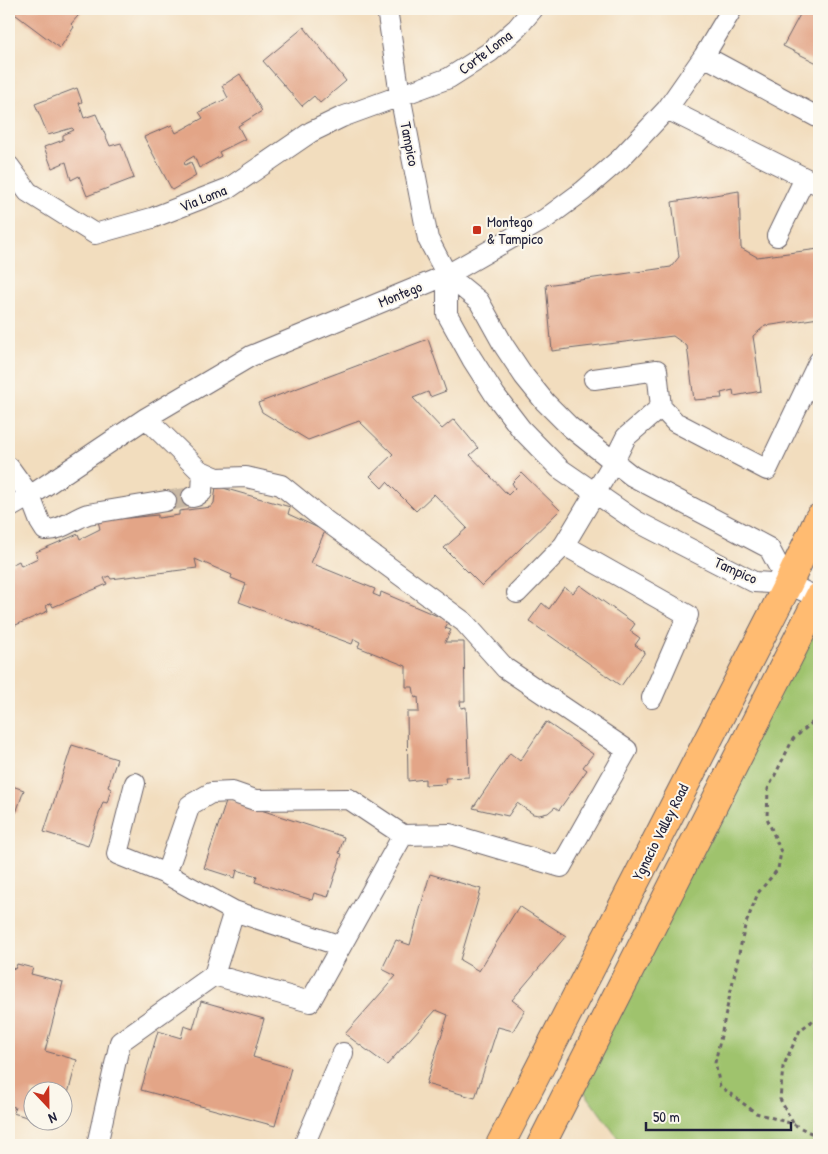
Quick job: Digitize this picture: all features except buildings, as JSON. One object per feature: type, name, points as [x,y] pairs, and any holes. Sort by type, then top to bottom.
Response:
[{"type":"highway","name":"Ygnacio Valley Road","points":[[500,1145],[788,584],[819,518]]},
{"type":"highway","points":[[541,1145],[819,598]]},
{"type":"street","name":"Tampico","points":[[387,9],[400,96],[428,239],[447,275],[479,301],[504,346],[524,376],[545,402],[570,427],[613,463],[632,476],[769,548],[788,584]]},
{"type":"street","name":"Corte Loma","points":[[400,96],[449,78],[466,68],[490,52],[517,28],[533,9]]},
{"type":"street","name":"Montego","points":[[9,508],[30,496],[146,418],[251,356],[447,275],[545,219],[584,190],[620,158],[667,109],[704,56],[732,9]]},
{"type":"street","points":[[704,56],[819,118]]},
{"type":"street","name":"Via Loma","points":[[9,166],[28,192],[95,234],[152,218],[229,188],[311,132],[342,116],[400,96]]},
{"type":"street","points":[[667,109],[812,182],[777,236]]},
{"type":"street","name":"Tampico","points":[[447,275],[446,314],[495,395],[520,429],[559,468],[636,521],[754,582],[788,584]]},
{"type":"street","points":[[594,379],[657,370],[661,407],[675,422],[767,470],[819,361]]},
{"type":"street","points":[[517,594],[564,545],[613,463],[626,436],[661,407]]},
{"type":"street","points":[[146,418],[203,472],[217,478],[246,477],[281,485],[318,515],[464,622],[506,668],[627,750],[561,867],[450,834],[403,835],[350,799],[255,800],[232,792],[211,792],[190,805],[166,874]]},
{"type":"street","points":[[9,468],[30,496],[40,523],[46,530],[55,531],[76,518],[88,514],[166,501]]},
{"type":"street","points":[[192,497],[202,492],[203,472]]},
{"type":"street","points":[[564,545],[688,615],[652,698]]},
{"type":"street","points":[[788,584],[819,598]]},
{"type":"street","points":[[134,783],[117,854],[166,874],[234,911],[341,946]]},
{"type":"street","points":[[214,975],[310,1002],[403,835]]},
{"type":"street","points":[[97,1145],[120,1042],[214,975],[234,911]]},
{"type":"street","points":[[304,1145],[343,1053]]},
{"type":"path","points":[[819,718],[793,739],[768,789],[767,818],[781,852],[778,869],[758,893],[745,926],[715,1063],[720,1086],[756,1113],[793,1124],[819,1137]]},
{"type":"path","points":[[793,1124],[780,1099],[783,1067],[800,1030],[819,1016]]},
{"type":"green space","points":[[819,597],[819,1145],[623,1145],[575,1079]]},
{"type":"tunnel","points":[[166,501],[192,497]]},
{"type":"place","name":"Montego & Tampico","points":[[477,230]]}]
